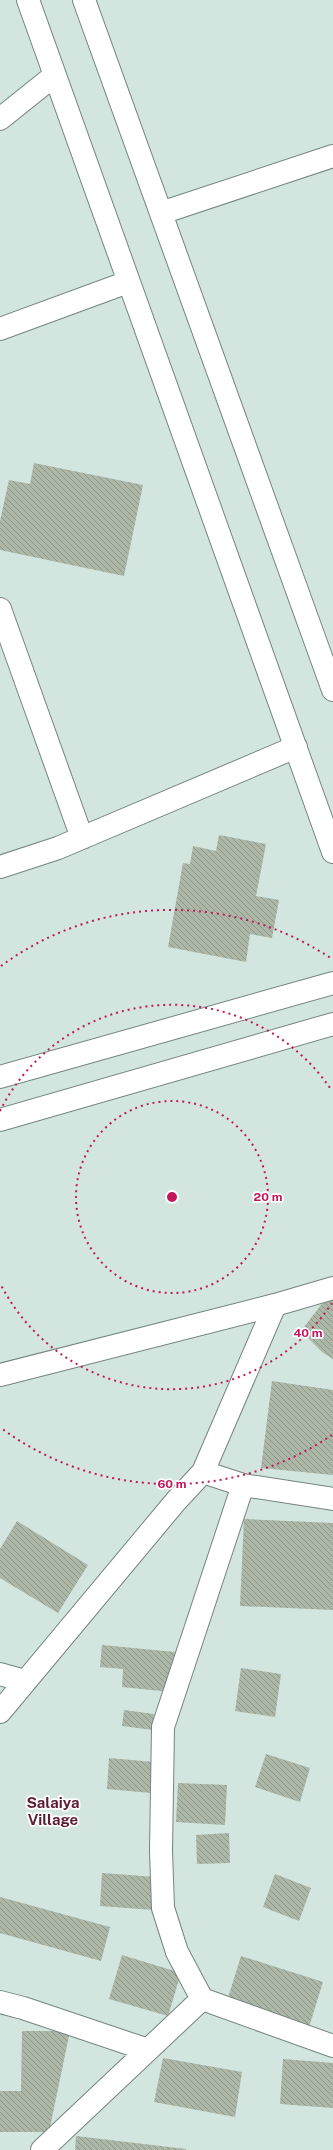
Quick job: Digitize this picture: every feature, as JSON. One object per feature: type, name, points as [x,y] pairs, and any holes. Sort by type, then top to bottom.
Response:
[{"type":"street","points":[[28,0],[333,852]]},
{"type":"street","points":[[84,0],[333,690]]},
{"type":"street","points":[[0,119],[55,75]]},
{"type":"street","points":[[161,213],[333,156]]},
{"type":"street","points":[[0,329],[128,282]]},
{"type":"street","points":[[0,609],[82,838]]},
{"type":"street","points":[[0,867],[82,838],[296,747]]},
{"type":"street","points":[[0,1077],[333,983]]},
{"type":"street","points":[[0,1120],[333,1024]]},
{"type":"street","points":[[0,1375],[275,1305],[333,1288]]},
{"type":"street","points":[[0,1712],[25,1680],[203,1472],[275,1305]]},
{"type":"street","points":[[203,1472],[243,1485],[333,1499]]},
{"type":"street","points":[[243,1485],[163,1727],[161,1851],[163,1908],[177,1952],[202,1999],[333,2046]]},
{"type":"street","points":[[0,1674],[25,1680]]},
{"type":"street","points":[[42,2150],[202,1999]]},
{"type":"street","points":[[0,2002],[23,2008],[148,2050]]},
{"type":"building","points":[[34,463],[143,485],[124,576],[0,550],[0,521],[9,480],[30,484]]},
{"type":"building","points":[[219,835],[266,844],[256,896],[279,900],[272,938],[250,934],[246,962],[168,947],[183,863],[190,864],[193,846],[216,851]]},
{"type":"building","points":[[327,1297],[333,1299],[333,1359],[322,1352],[301,1331]]},
{"type":"building","points":[[272,1381],[333,1390],[333,1475],[261,1468]]},
{"type":"building","points":[[244,1519],[333,1523],[333,1610],[240,1606]]},
{"type":"building","points":[[17,1521],[88,1565],[58,1613],[0,1578],[0,1549]]},
{"type":"building","points":[[102,1645],[175,1652],[171,1692],[122,1687],[123,1669],[100,1667]]},
{"type":"building","points":[[241,1668],[281,1674],[275,1717],[235,1711]]},
{"type":"building","points":[[124,1710],[154,1714],[153,1730],[122,1726]]},
{"type":"building","points":[[266,1754],[310,1768],[300,1802],[255,1787]]},
{"type":"building","points":[[109,1758],[154,1762],[151,1793],[107,1789]]},
{"type":"building","points":[[178,1783],[227,1785],[225,1825],[176,1822]]},
{"type":"building","points":[[229,1833],[230,1863],[197,1864],[196,1835]]},
{"type":"building","points":[[102,1873],[156,1877],[154,1910],[100,1906]]},
{"type":"building","points":[[275,1874],[311,1888],[299,1921],[263,1907]]},
{"type":"building","points":[[0,1897],[110,1927],[101,1961],[0,1933]]},
{"type":"building","points":[[122,1955],[181,1973],[168,2016],[109,1999]]},
{"type":"building","points":[[241,1956],[323,1982],[309,2027],[227,2001]]},
{"type":"building","points":[[22,2031],[70,2031],[49,2132],[0,2132],[0,2091],[21,2091]]},
{"type":"building","points":[[163,2058],[242,2072],[235,2117],[154,2102]]},
{"type":"building","points":[[283,2059],[333,2063],[333,2108],[280,2104]]},
{"type":"building","points":[[76,2136],[186,2149],[186,2150],[75,2150]]},
{"type":"district","name":"Salaiya Village","points":[[53,1810]]}]
